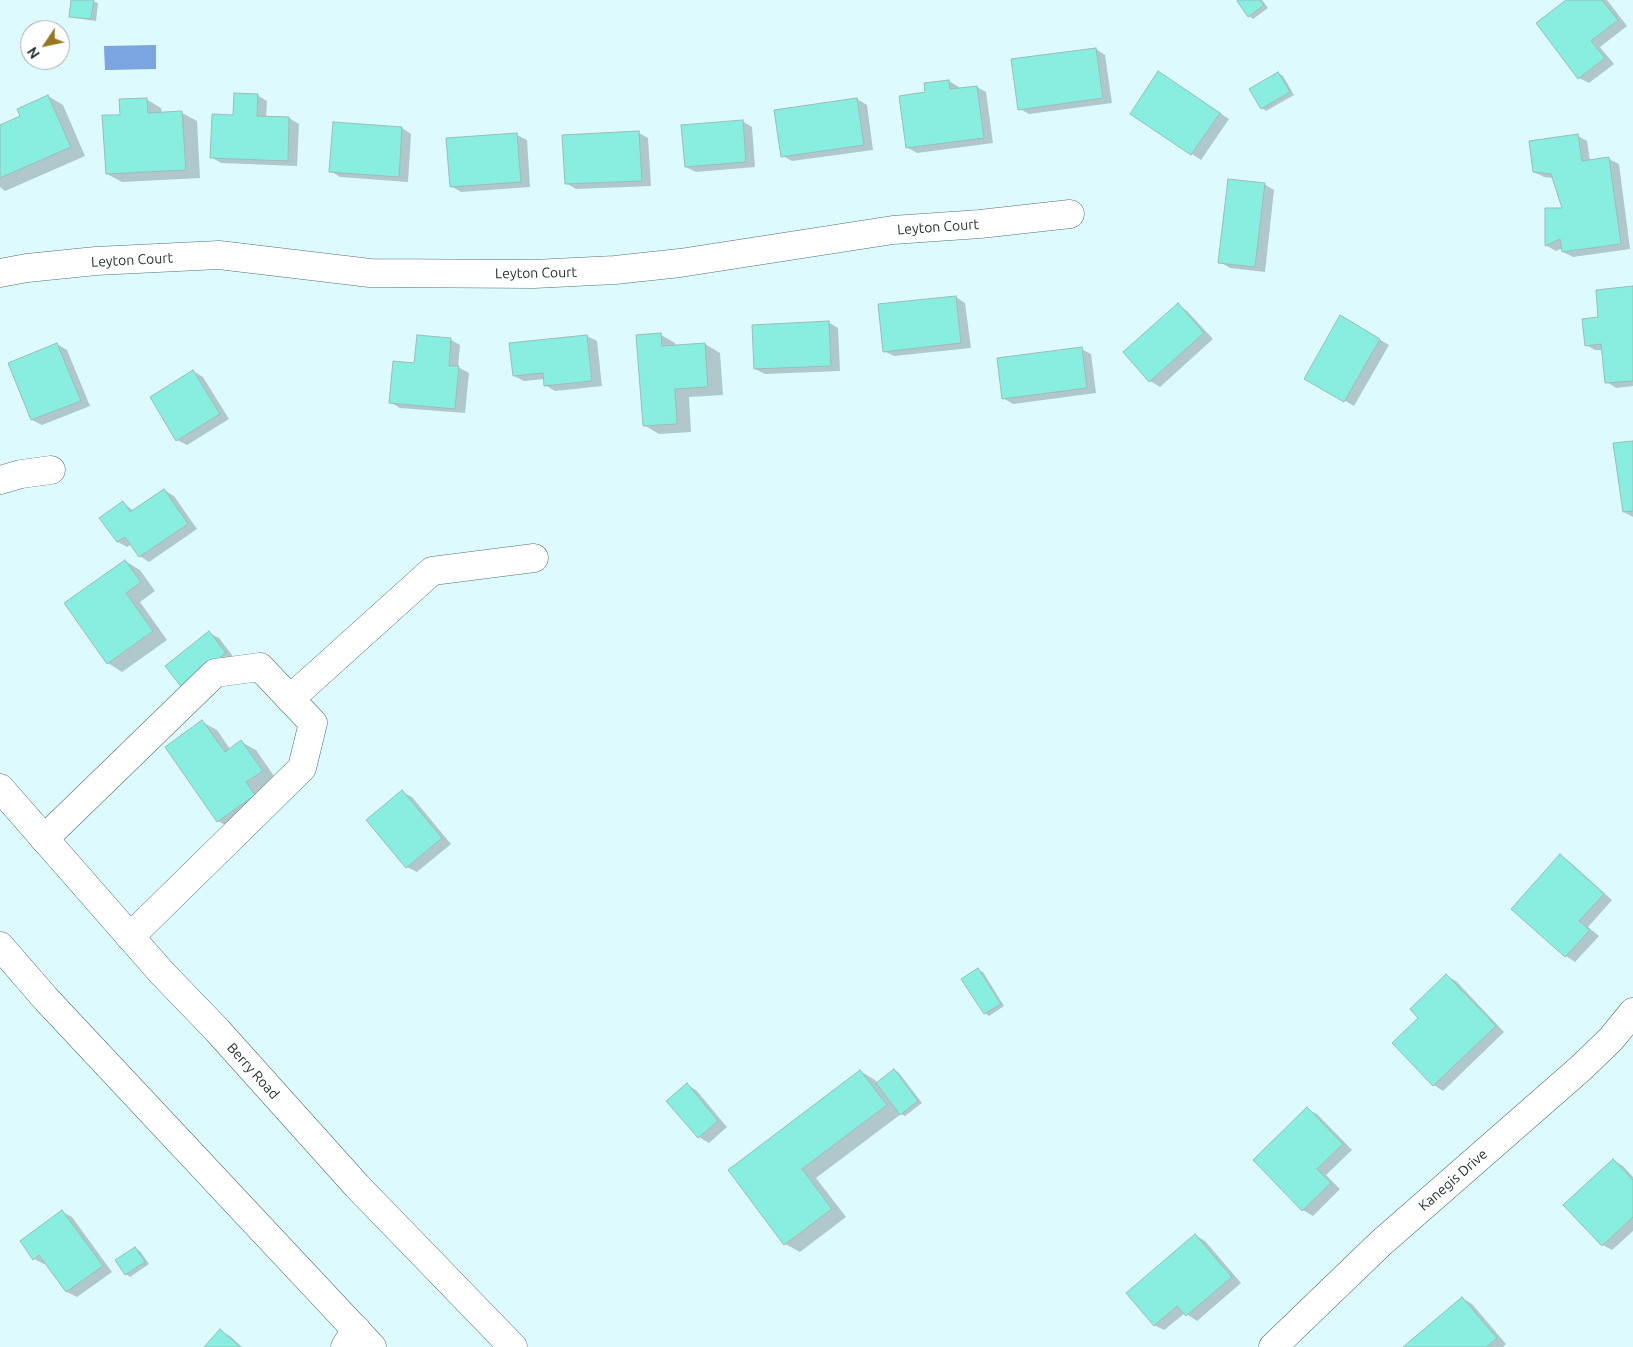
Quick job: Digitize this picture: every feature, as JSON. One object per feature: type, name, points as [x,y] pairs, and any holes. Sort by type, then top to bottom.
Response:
[{"type":"main road","name":"Leyton Court","points":[[0,273],[27,268],[96,261],[219,255],[370,273],[534,274],[615,270],[680,263],[893,230],[980,224],[1070,214]]},
{"type":"main road","points":[[0,480],[21,474],[51,470]]},
{"type":"main road","points":[[290,698],[432,571],[534,558]]},
{"type":"main road","points":[[44,840],[215,674],[260,667],[313,722],[302,768],[130,937]]},
{"type":"main road","name":"Berry Road","points":[[0,788],[162,973],[357,1186],[513,1347]]},
{"type":"main road","points":[[0,946],[46,999],[358,1341]]},
{"type":"main road","name":"Kanegis Drive","points":[[1273,1347],[1381,1242],[1581,1068],[1611,1039],[1633,1012]]},
{"type":"water","points":[[156,45],[156,69],[105,70],[104,46]]},
{"type":"building","points":[[71,0],[94,0],[91,19],[69,17]]},
{"type":"building","points":[[1238,0],[1260,0],[1264,5],[1248,17]]},
{"type":"building","points":[[1566,0],[1602,0],[1618,20],[1591,41],[1605,58],[1578,79],[1536,23]]},
{"type":"building","points":[[1096,48],[1103,98],[1018,110],[1011,59]]},
{"type":"building","points":[[1158,71],[1220,113],[1191,155],[1130,114]]},
{"type":"building","points":[[1278,72],[1290,92],[1261,109],[1249,89]]},
{"type":"building","points":[[949,80],[950,89],[977,86],[984,138],[906,148],[899,96],[925,92],[924,83]]},
{"type":"building","points":[[234,93],[258,94],[257,116],[289,117],[288,161],[210,158],[212,114],[233,115]]},
{"type":"building","points":[[48,95],[71,147],[0,178],[0,125],[20,116],[17,109]]},
{"type":"building","points":[[147,98],[148,113],[182,111],[186,170],[106,174],[102,115],[120,115],[119,99]]},
{"type":"building","points":[[857,98],[864,145],[781,157],[774,110]]},
{"type":"building","points":[[743,120],[746,162],[685,167],[681,125]]},
{"type":"building","points":[[333,122],[402,127],[399,177],[329,172]]},
{"type":"building","points":[[639,131],[642,181],[565,184],[562,135]]},
{"type":"building","points":[[517,133],[521,182],[450,187],[446,138]]},
{"type":"building","points":[[1578,134],[1582,161],[1609,157],[1621,244],[1562,252],[1560,239],[1545,246],[1545,208],[1562,208],[1551,174],[1533,172],[1529,141]]},
{"type":"building","points":[[1228,179],[1265,183],[1255,267],[1218,263]]},
{"type":"building","points":[[1633,286],[1633,381],[1605,383],[1601,344],[1585,346],[1582,319],[1598,317],[1596,290]]},
{"type":"building","points":[[956,296],[961,343],[883,352],[878,304]]},
{"type":"building","points":[[1178,303],[1204,333],[1149,382],[1123,352]]},
{"type":"building","points":[[1340,315],[1380,339],[1344,402],[1304,379]]},
{"type":"building","points":[[829,321],[831,366],[754,369],[752,325]]},
{"type":"building","points":[[661,333],[662,346],[705,343],[708,387],[675,389],[677,424],[643,426],[636,335]]},
{"type":"building","points":[[417,335],[451,338],[449,366],[459,366],[455,409],[389,403],[393,361],[414,363]]},
{"type":"building","points":[[587,335],[592,381],[544,386],[543,373],[513,376],[509,343]]},
{"type":"building","points":[[57,343],[81,401],[31,420],[8,363]]},
{"type":"building","points":[[1082,347],[1087,388],[1002,399],[997,358]]},
{"type":"building","points":[[193,370],[220,414],[176,441],[150,397]]},
{"type":"building","points":[[1633,441],[1633,511],[1623,512],[1613,443]]},
{"type":"building","points":[[164,489],[188,524],[139,557],[125,537],[117,542],[99,518],[123,501],[130,512]]},
{"type":"building","points":[[125,560],[141,582],[126,593],[153,631],[107,664],[64,603]]},
{"type":"building","points":[[209,631],[226,653],[182,688],[165,666]]},
{"type":"building","points":[[202,720],[225,752],[241,740],[263,771],[246,782],[255,795],[217,822],[165,747]]},
{"type":"building","points":[[402,790],[442,838],[406,868],[366,820]]},
{"type":"building","points":[[1560,854],[1604,894],[1579,921],[1590,930],[1565,957],[1511,909]]},
{"type":"building","points":[[978,968],[1001,1004],[984,1014],[961,979]]},
{"type":"building","points":[[1446,974],[1496,1026],[1433,1086],[1392,1043],[1418,1018],[1410,1009]]},
{"type":"building","points":[[894,1069],[918,1101],[900,1115],[876,1083]]},
{"type":"building","points":[[860,1070],[887,1105],[802,1169],[832,1209],[784,1245],[728,1170]]},
{"type":"building","points":[[687,1083],[718,1121],[698,1138],[666,1101]]},
{"type":"building","points":[[1307,1107],[1343,1144],[1317,1169],[1331,1183],[1302,1211],[1253,1160]]},
{"type":"building","points":[[1613,1159],[1633,1180],[1633,1217],[1602,1246],[1563,1205]]},
{"type":"building","points":[[62,1210],[103,1266],[66,1292],[39,1255],[33,1260],[20,1241]]},
{"type":"building","points":[[1195,1234],[1232,1277],[1186,1316],[1177,1306],[1154,1326],[1126,1293]]},
{"type":"building","points":[[135,1247],[145,1262],[125,1275],[115,1260]]},
{"type":"building","points":[[1462,1297],[1497,1338],[1487,1347],[1403,1347]]},
{"type":"building","points":[[220,1329],[240,1347],[204,1347]]}]
